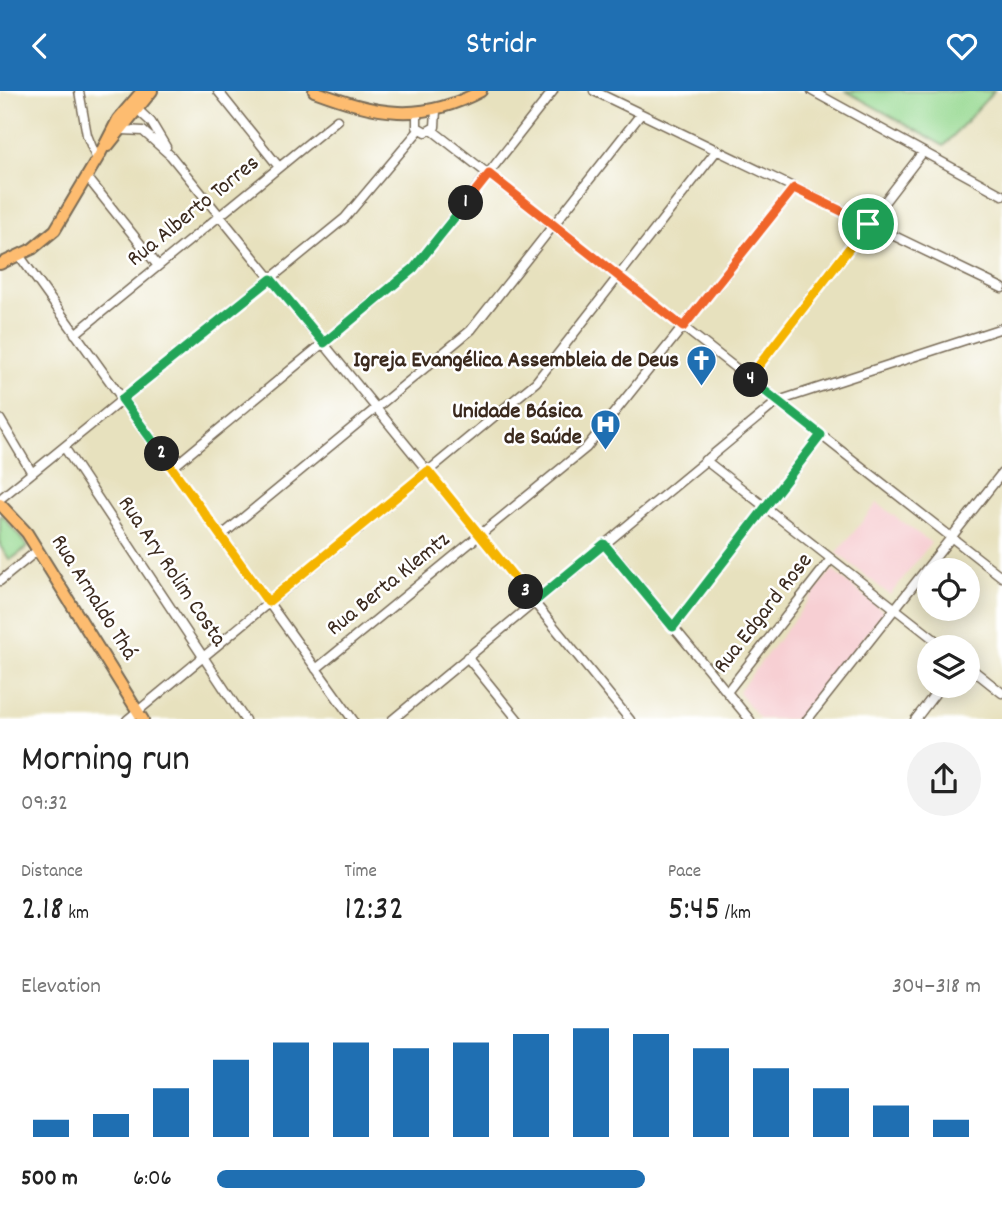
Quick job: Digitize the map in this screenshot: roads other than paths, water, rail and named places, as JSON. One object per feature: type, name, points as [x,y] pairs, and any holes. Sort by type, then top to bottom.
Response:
[{"type":"main road","points":[[0,264],[39,244],[55,229],[142,91]]},
{"type":"main road","points":[[120,124],[152,91]]},
{"type":"main road","points":[[314,91],[372,110],[417,113],[436,110],[477,92]]},
{"type":"main road","name":"Rua Arnaldo Thá","points":[[0,504],[21,524],[140,715]]},
{"type":"street","points":[[79,91],[87,135],[98,158]]},
{"type":"street","points":[[218,91],[279,167]]},
{"type":"street","points":[[172,468],[414,268],[553,91]]},
{"type":"street","points":[[594,91],[1002,288]]},
{"type":"street","points":[[812,91],[1002,195]]},
{"type":"street","points":[[137,109],[151,122],[171,156],[630,719]]},
{"type":"street","points":[[417,113],[416,123],[426,132],[432,130],[436,124],[436,110]]},
{"type":"street","points":[[221,536],[474,327],[641,114]]},
{"type":"street","name":"Rua Alberto Torres","points":[[75,334],[337,120]]},
{"type":"street","points":[[120,124],[143,131],[171,156]]},
{"type":"street","points":[[0,499],[355,209],[420,129]]},
{"type":"street","points":[[432,130],[1002,576]]},
{"type":"street","points":[[127,719],[140,715],[268,602],[536,382],[717,151]]},
{"type":"street","points":[[749,378],[923,152]]},
{"type":"street","points":[[87,177],[158,266]]},
{"type":"street","name":"Rua Berta Klemtz","points":[[316,669],[586,448],[794,188]]},
{"type":"street","points":[[19,255],[353,719]]},
{"type":"street","points":[[392,719],[778,401],[1002,328]]},
{"type":"street","points":[[0,419],[32,473]]},
{"type":"street","points":[[673,627],[821,435]]},
{"type":"street","name":"Rua Ary Rolim Costa","points":[[64,447],[246,719]]},
{"type":"street","points":[[705,460],[929,635]]},
{"type":"street","points":[[807,719],[1001,476]]},
{"type":"street","points":[[604,544],[750,719]]},
{"type":"street","points":[[0,582],[38,550]]},
{"type":"street","name":"Rua Edgard Rose","points":[[727,692],[831,559]]},
{"type":"street","points":[[467,657],[518,719]]},
{"type":"street","points":[[980,676],[1002,693]]},
{"type":"street","points":[[915,719],[932,698]]},
{"type":"place","name":"Igreja Evangélica Assembleia de Deus","points":[[702,388]]},
{"type":"place","name":"Unidade Básica de Saúde","points":[[605,452]]}]
